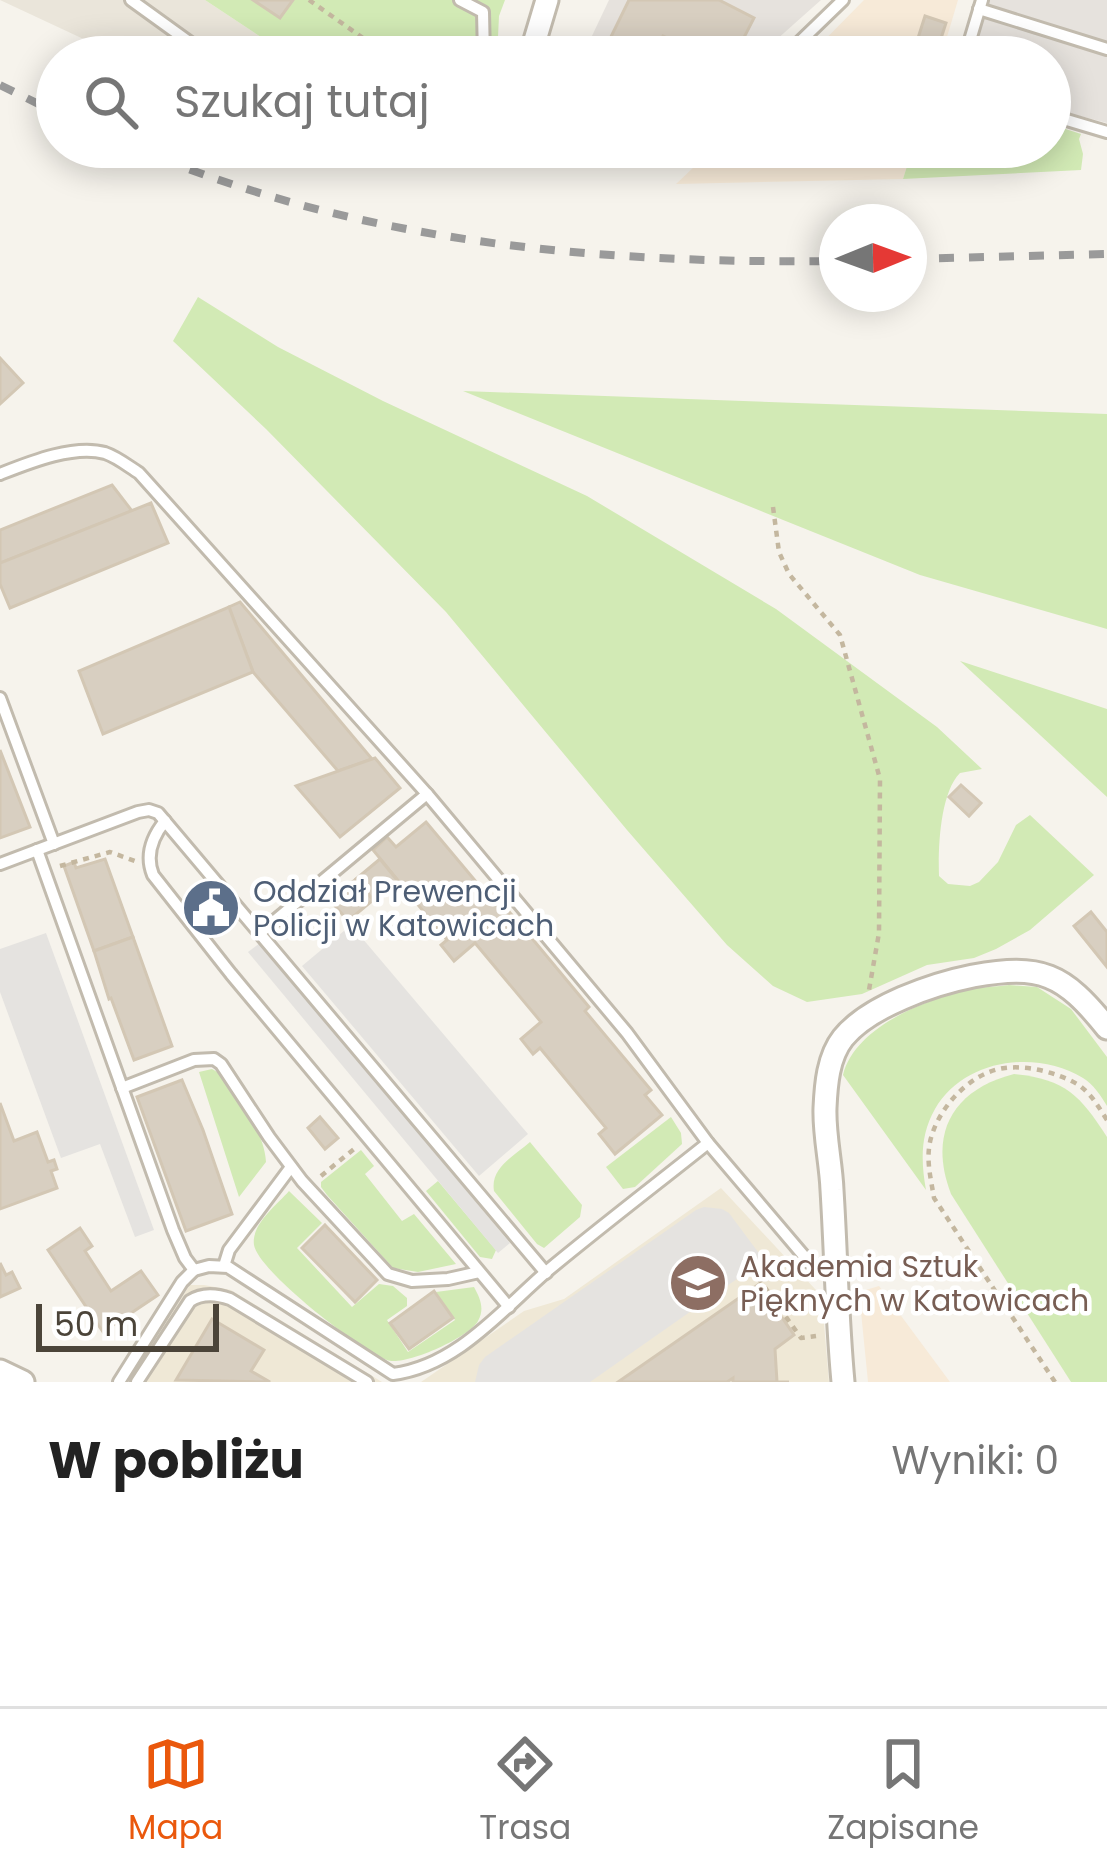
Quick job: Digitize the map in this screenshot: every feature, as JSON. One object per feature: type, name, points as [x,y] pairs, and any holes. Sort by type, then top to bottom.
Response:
[{"type":"street","points":[[536,36],[547,0]]},
{"type":"street","points":[[843,1382],[825,1112],[830,1060],[843,1037],[879,1009],[966,978],[1011,970],[1044,973],[1071,989],[1107,1028]]},
{"type":"street","points":[[0,1371],[23,1382]]},
{"type":"lane","points":[[131,0],[181,36]]},
{"type":"lane","points":[[460,0],[483,13],[484,36]]},
{"type":"lane","points":[[806,36],[843,0]]},
{"type":"lane","points":[[971,36],[981,5],[1070,36]]},
{"type":"lane","points":[[1071,36],[1107,49]]},
{"type":"lane","points":[[1071,121],[1107,132]]},
{"type":"lane","points":[[0,475],[40,458],[93,452],[106,453],[139,473],[427,794],[627,1033],[708,1143],[809,1262],[836,1269]]},
{"type":"lane","points":[[0,698],[54,844]]},
{"type":"lane","points":[[260,933],[427,794]]},
{"type":"lane","points":[[0,864],[138,812],[158,813],[546,1273]]},
{"type":"lane","points":[[165,820],[150,850],[153,875],[508,1307]]},
{"type":"lane","points":[[37,850],[173,1230],[194,1270]]},
{"type":"lane","points":[[122,1088],[194,1060],[214,1059],[307,1187],[388,1274],[412,1281],[479,1272]]},
{"type":"lane","points":[[119,1382],[182,1282],[194,1270],[224,1266],[393,1374],[414,1371],[443,1358],[708,1143]]},
{"type":"lane","points":[[224,1266],[229,1250],[291,1167]]},
{"type":"lane","points":[[137,1382],[190,1301],[211,1295],[230,1299],[367,1382]]},
{"type":"path","points":[[309,0],[360,36]]},
{"type":"path","points":[[773,507],[779,552],[789,574],[840,635],[880,779],[879,933],[869,989],[879,1009]]},
{"type":"path","points":[[45,872],[110,852],[133,860]]},
{"type":"path","points":[[1055,1382],[934,1198],[930,1142],[940,1115],[955,1096],[979,1078],[1004,1068],[1031,1069],[1079,1085],[1107,1120]]},
{"type":"path","points":[[307,1187],[368,1138]]},
{"type":"path","points":[[745,1258],[801,1338],[822,1336]]},
{"type":"shaded area","points":[[0,0],[205,0],[259,36],[77,36]]},
{"type":"shaded area","points":[[609,0],[821,0],[781,36],[592,36]]},
{"type":"shaded area","points":[[864,0],[958,0],[947,36],[829,36]]},
{"type":"shaded area","points":[[975,0],[1107,0],[1107,123],[1071,114],[1071,36],[964,36]]},
{"type":"shaded area","points":[[693,168],[906,168],[903,179],[676,184]]},
{"type":"shaded area","points":[[351,925],[528,1134],[479,1176],[302,966]]},
{"type":"shaded area","points":[[46,933],[154,1230],[135,1237],[100,1144],[61,1158],[0,992],[0,949]]},
{"type":"shaded area","points":[[260,943],[510,1243],[498,1253],[248,952]]},
{"type":"shaded area","name":"Akademia Sztuk Pięknych w Katowicach","points":[[721,1188],[816,1290],[823,1312],[829,1382],[421,1382],[524,1311],[564,1299]]},
{"type":"shaded area","points":[[704,1207],[729,1213],[764,1260],[590,1382],[475,1382],[485,1357]]},
{"type":"shaded area","points":[[190,1285],[231,1290],[382,1382],[137,1382],[128,1377]]},
{"type":"shaded area","points":[[879,1286],[950,1382],[868,1382],[859,1292]]},
{"type":"green space","points":[[205,0],[505,0],[498,36],[259,36]]},
{"type":"green space","points":[[1071,131],[1081,134],[1081,170],[903,179],[906,168],[1071,168]]},
{"type":"green space","points":[[198,297],[278,347],[383,401],[587,496],[776,609],[937,727],[982,769],[960,773],[948,794],[939,876],[948,884],[979,882],[998,862],[1016,825],[1030,815],[1094,875],[1030,930],[974,958],[927,965],[862,994],[807,1002],[773,986],[727,945],[446,612],[173,341]]},
{"type":"green space","points":[[463,391],[1107,414],[1107,629],[920,575]]},
{"type":"green space","points":[[960,661],[1107,709],[1107,797]]},
{"type":"green space","points":[[1037,987],[1071,1009],[1107,1057],[1107,1106],[1090,1084],[1064,1069],[1023,1062],[982,1070],[948,1092],[930,1119],[923,1149],[926,1190],[843,1075],[860,1044],[909,1010],[962,991]]},
{"type":"green space","points":[[212,1069],[248,1115],[264,1150],[266,1162],[239,1197],[199,1072]]},
{"type":"green space","points":[[1014,1074],[1046,1080],[1070,1092],[1107,1137],[1107,1382],[1071,1382],[951,1194],[942,1152],[951,1118],[975,1091]]},
{"type":"green space","points":[[671,1117],[682,1144],[635,1187],[623,1189],[606,1167]]},
{"type":"green space","points":[[530,1142],[582,1205],[580,1217],[544,1248],[494,1191],[499,1169]]},
{"type":"green space","points":[[361,1150],[374,1166],[365,1174],[402,1221],[414,1214],[456,1264],[418,1272],[393,1268],[327,1195],[321,1182]]},
{"type":"green space","points":[[438,1181],[496,1250],[492,1259],[480,1257],[426,1191]]},
{"type":"green space","points":[[289,1191],[322,1223],[297,1248],[352,1307],[379,1284],[393,1286],[407,1298],[407,1306],[387,1320],[408,1352],[455,1320],[436,1292],[474,1287],[480,1299],[478,1321],[450,1342],[407,1359],[387,1360],[356,1342],[291,1291],[254,1245],[261,1222]]},
{"type":"building","points":[[253,0],[293,0],[280,18]]},
{"type":"building","points":[[629,0],[719,0],[754,18],[745,36],[611,36]]},
{"type":"building","points":[[925,16],[946,23],[942,36],[919,36]]},
{"type":"building","points":[[0,358],[23,383],[0,404]]},
{"type":"building","points":[[112,485],[132,511],[0,563],[0,530]]},
{"type":"building","points":[[151,503],[168,543],[10,608],[0,584],[0,563]]},
{"type":"building","points":[[240,602],[372,759],[338,771],[253,672],[229,607]]},
{"type":"building","points":[[229,607],[253,672],[103,734],[79,671]]},
{"type":"building","points":[[0,750],[30,827],[0,838]]},
{"type":"building","points":[[375,758],[400,788],[340,837],[296,786]]},
{"type":"building","points":[[961,785],[981,803],[969,816],[949,797]]},
{"type":"building","points":[[426,822],[493,902],[497,898],[525,930],[651,1090],[645,1095],[662,1115],[615,1154],[599,1134],[606,1128],[540,1048],[533,1054],[521,1039],[541,1022],[475,943],[454,961],[441,945],[447,940],[373,850],[387,837],[396,847]]},
{"type":"building","points":[[105,859],[133,937],[94,951],[64,866],[74,862],[76,868]]},
{"type":"building","points":[[380,859],[397,880],[373,900],[356,879]]},
{"type":"building","points":[[356,879],[373,900],[348,921],[330,900]]},
{"type":"building","points":[[1091,912],[1107,932],[1107,967],[1074,926]]},
{"type":"building","points":[[133,937],[172,1046],[134,1060],[94,951]]},
{"type":"building","points":[[182,1080],[232,1214],[186,1231],[137,1097]]},
{"type":"building","points":[[0,1103],[14,1141],[37,1132],[48,1162],[54,1160],[57,1169],[51,1171],[57,1188],[0,1209]]},
{"type":"building","points":[[320,1117],[338,1138],[325,1149],[308,1128]]},
{"type":"building","points":[[325,1225],[377,1280],[355,1302],[302,1248]]},
{"type":"building","points":[[80,1228],[92,1246],[85,1251],[111,1291],[141,1271],[158,1295],[103,1332],[48,1250]]},
{"type":"building","points":[[0,1263],[6,1275],[12,1272],[20,1288],[0,1297]]},
{"type":"building","points":[[759,1284],[794,1335],[775,1349],[777,1382],[733,1382],[733,1378],[727,1382],[618,1382]]},
{"type":"building","points":[[434,1291],[453,1318],[409,1349],[390,1323]]},
{"type":"building","points":[[212,1319],[264,1350],[251,1371],[270,1382],[176,1380]]},
{"type":"railway","points":[[0,85],[36,103]]},
{"type":"railway","points":[[187,168],[304,206],[479,241],[658,258],[819,261]]},
{"type":"railway","points":[[927,259],[1107,254]]},
{"type":"place","name":"Oddział Prewencji Policji w Katowicach","points":[[211,908]]},
{"type":"place","name":"Akademia Sztuk Pięknych w Katowicach","points":[[698,1283]]}]
